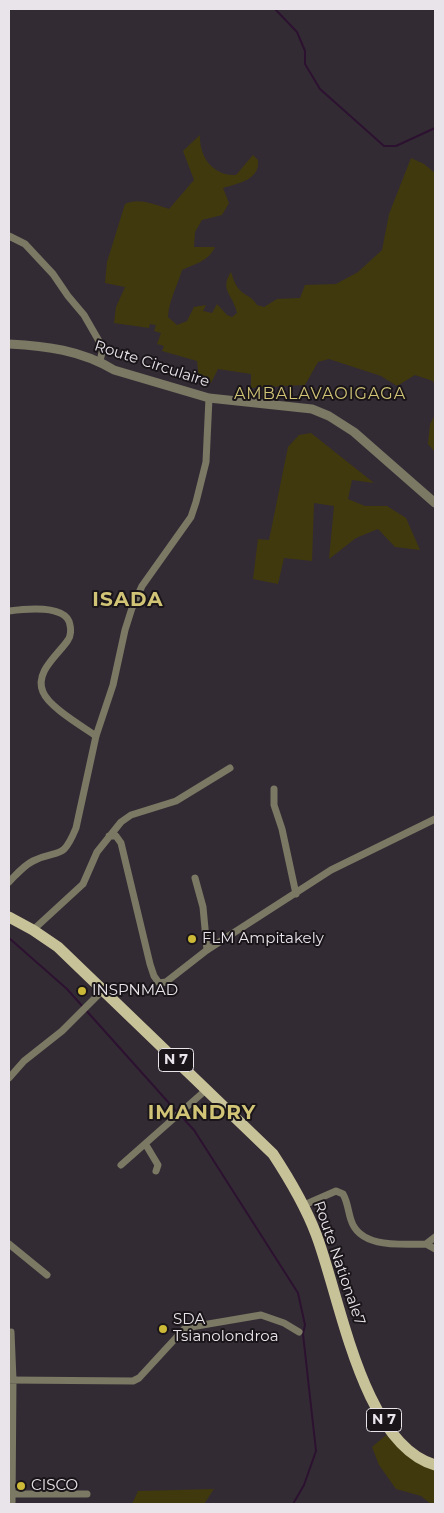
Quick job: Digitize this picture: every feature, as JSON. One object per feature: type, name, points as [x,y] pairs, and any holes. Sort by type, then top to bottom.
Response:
[{"type":"main road","name":"N 7","points":[[9,917],[33,930]]},
{"type":"main road","name":"Route Nationale7","points":[[33,930],[58,947],[273,1154],[304,1204],[317,1235],[355,1357],[373,1402],[394,1434],[410,1451],[435,1464]]},
{"type":"street","points":[[9,236],[25,244],[54,274],[68,296],[84,315],[103,348],[100,361]]},
{"type":"street","name":"Route Circulaire","points":[[9,344],[46,346],[100,361],[114,370],[209,398],[312,409],[330,416],[354,432],[435,504]]},
{"type":"street","points":[[9,882],[32,862],[64,851],[76,828],[96,736],[113,684],[132,608],[142,586],[191,517],[196,502],[206,462],[209,398]]},
{"type":"street","points":[[9,611],[28,609],[52,610],[61,612],[70,620],[69,639],[56,653],[44,673],[41,684],[43,693],[60,710],[96,736]]},
{"type":"street","points":[[33,930],[82,884],[97,852],[121,822],[131,815],[176,801],[230,768]]},
{"type":"street","points":[[274,789],[274,805],[282,829],[296,894]]},
{"type":"street","points":[[109,836],[116,836],[121,843],[152,970],[159,983],[166,982],[207,950],[331,870],[435,819]]},
{"type":"street","points":[[195,878],[204,907],[207,950]]},
{"type":"street","points":[[9,1078],[24,1062],[62,1031],[103,990]]},
{"type":"street","points":[[121,1165],[146,1145],[207,1089]]},
{"type":"street","points":[[146,1145],[158,1165],[156,1171]]},
{"type":"street","points":[[304,1204],[336,1191],[343,1194],[348,1204],[351,1220],[359,1234],[391,1244],[426,1244],[435,1248]]},
{"type":"street","points":[[426,1244],[435,1236]]},
{"type":"street","points":[[9,1244],[47,1275]]},
{"type":"street","points":[[11,1380],[133,1381],[139,1378],[185,1328],[226,1319],[261,1315],[284,1323],[299,1332]]},
{"type":"street","points":[[11,1332],[10,1494],[12,1504]]},
{"type":"street","points":[[10,1494],[87,1494]]},
{"type":"shaded area","points":[[200,135],[202,151],[214,169],[236,175],[253,155],[258,160],[258,167],[256,172],[247,180],[223,188],[229,203],[222,215],[202,220],[195,232],[194,247],[215,247],[205,259],[182,270],[168,317],[177,325],[187,321],[194,307],[206,305],[203,311],[212,313],[217,304],[227,315],[232,317],[237,313],[226,283],[231,272],[235,284],[240,291],[257,305],[264,307],[277,299],[300,298],[305,285],[336,284],[358,272],[382,250],[389,214],[411,158],[424,164],[435,173],[435,387],[433,381],[415,375],[397,386],[381,376],[329,359],[318,362],[305,385],[251,388],[251,374],[218,369],[211,383],[199,379],[197,361],[162,351],[164,346],[157,344],[161,333],[154,331],[156,325],[150,324],[149,328],[114,323],[116,307],[125,287],[105,283],[107,262],[125,204],[141,201],[169,209],[194,180],[183,151]]},
{"type":"shaded area","points":[[435,415],[435,452],[428,444],[430,424]]},
{"type":"shaded area","points":[[311,433],[374,483],[352,480],[348,499],[365,506],[387,506],[406,518],[420,550],[395,547],[378,529],[356,538],[329,559],[334,506],[314,503],[312,561],[284,558],[278,584],[253,579],[258,539],[269,540],[288,447],[299,435]]},
{"type":"shaded area","points":[[386,1435],[405,1453],[435,1469],[435,1504],[431,1504],[421,1496],[396,1489],[379,1465],[372,1447]]},
{"type":"shaded area","points":[[214,1489],[204,1504],[132,1504],[138,1491]]},
{"type":"waterway","points":[[275,9],[297,32],[305,51],[305,64],[320,89],[384,146],[396,146],[435,128]]},
{"type":"waterway","points":[[9,938],[67,989],[177,1112]]},
{"type":"waterway","points":[[181,1116],[194,1130],[298,1293],[305,1325],[303,1334],[316,1451],[304,1485],[293,1504]]},
{"type":"place","name":"FLM Ampitakely","points":[[192,939]]},
{"type":"place","name":"INSPNMAD","points":[[82,991]]},
{"type":"place","name":"SDA Tsianolondroa","points":[[163,1329]]},
{"type":"place","name":"CISCO","points":[[21,1486]]},
{"type":"district","name":"AMBALAVAOIGAGA","points":[[320,394]]},
{"type":"district","name":"ISADA","points":[[128,600]]},
{"type":"district","name":"IMANDRY","points":[[202,1113]]}]
